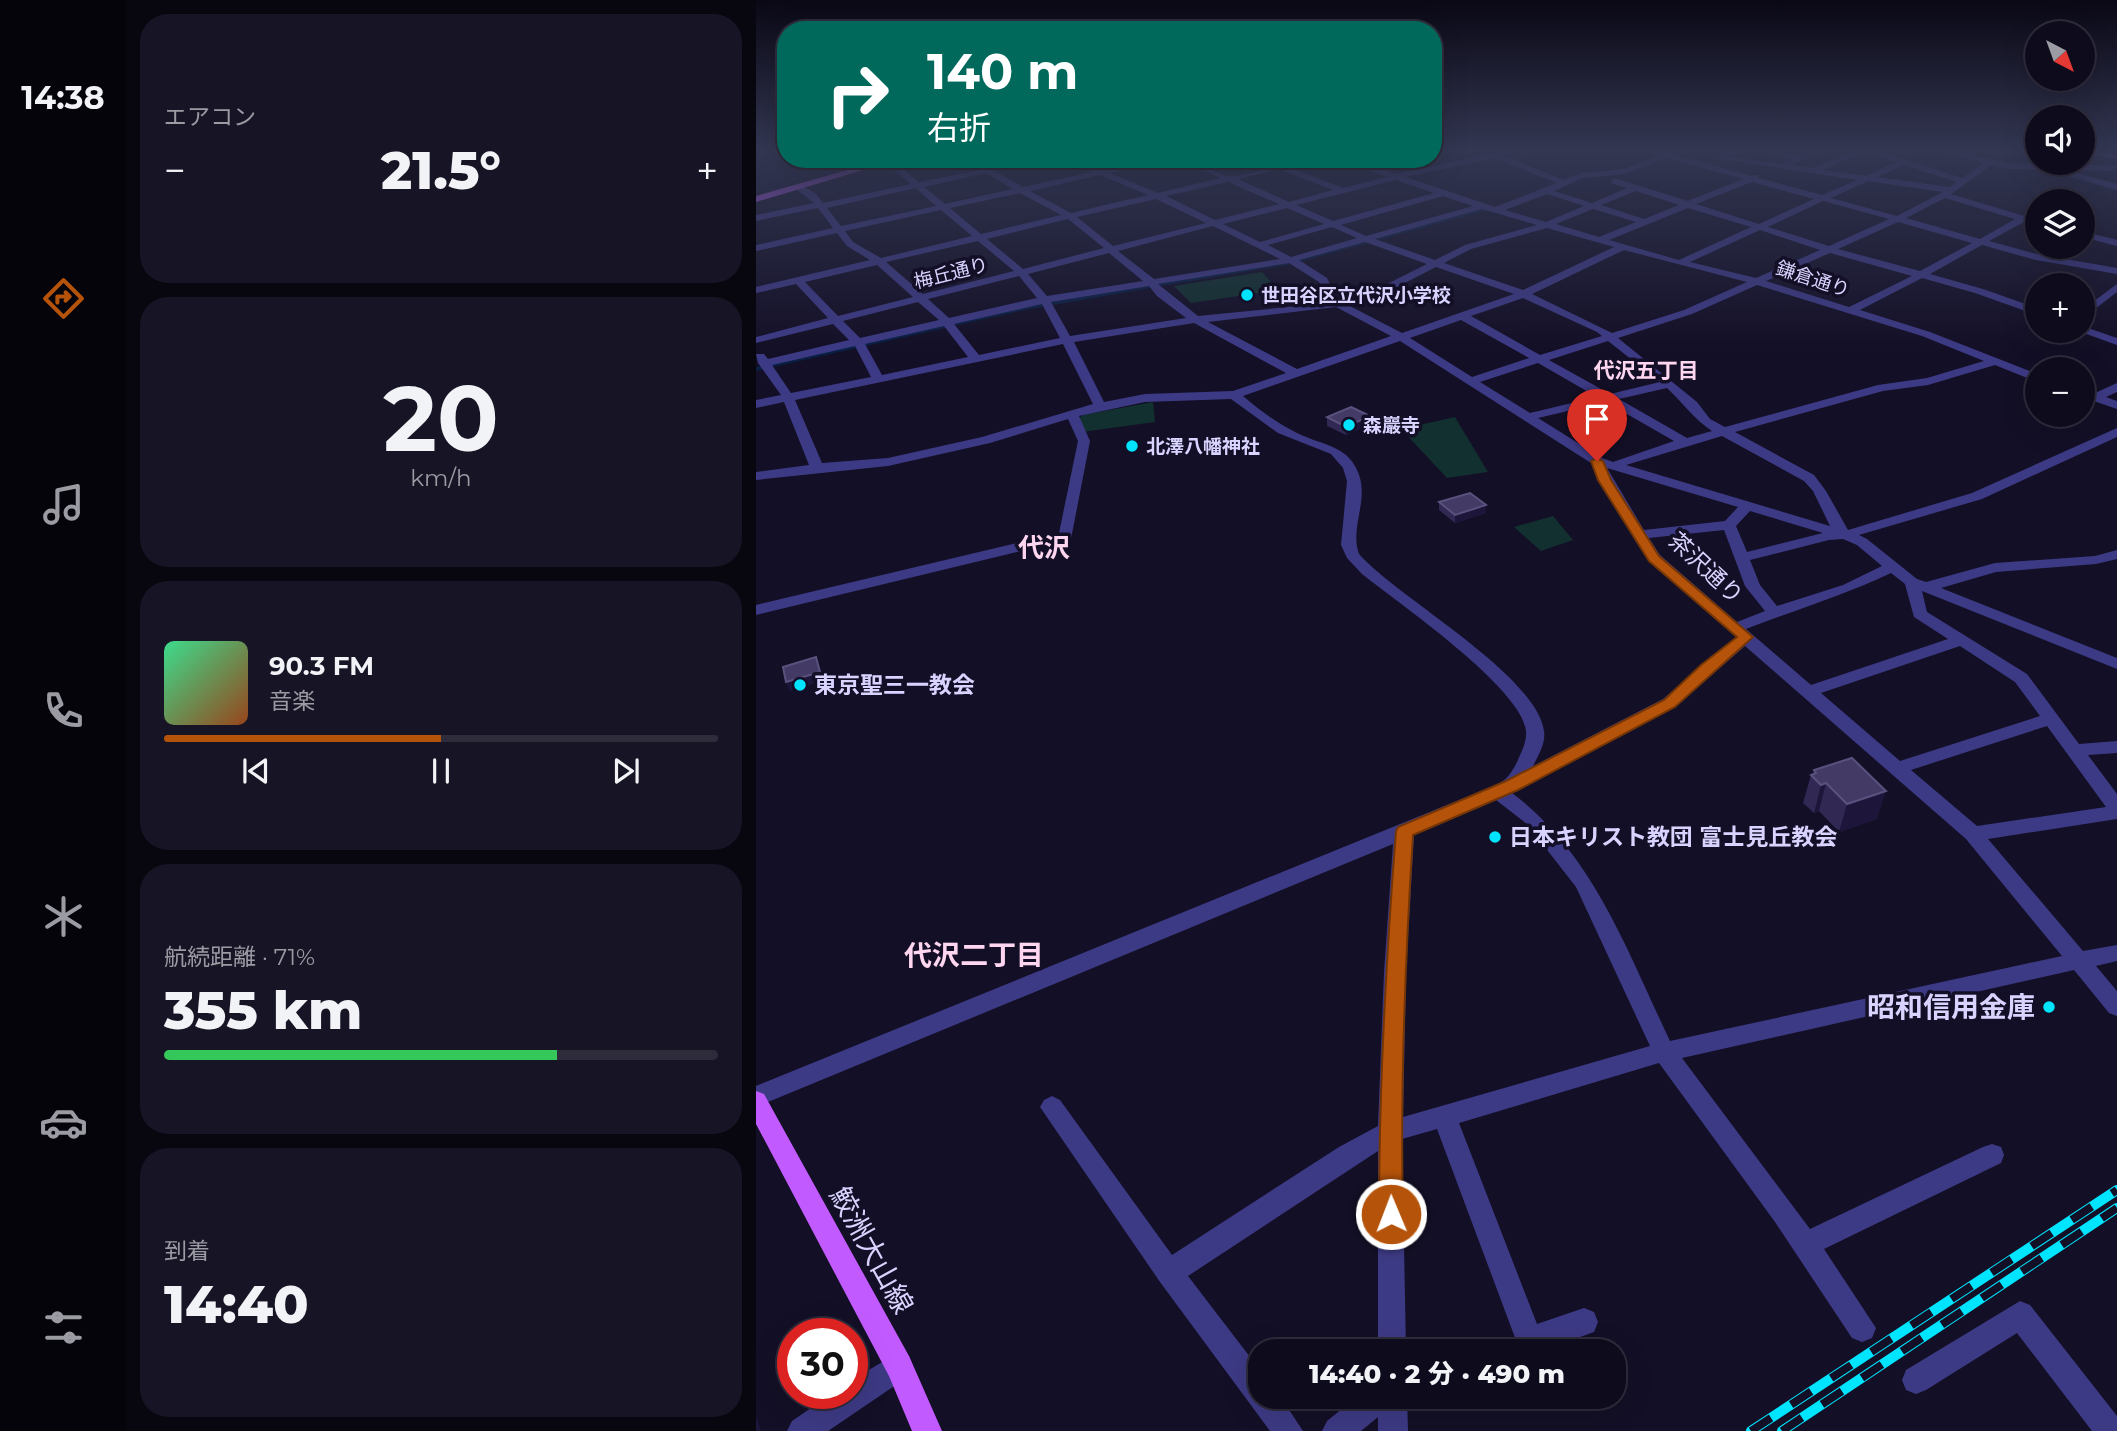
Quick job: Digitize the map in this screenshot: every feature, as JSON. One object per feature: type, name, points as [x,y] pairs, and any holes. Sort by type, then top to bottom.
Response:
[{"type":"main road","name":"鮫洲大山線","points":[[756,1099],[899,1366],[927,1431]]},
{"type":"street","points":[[828,216],[850,244],[879,261],[921,299],[948,325],[975,358]]},
{"type":"street","points":[[756,248],[898,216]]},
{"type":"street","points":[[954,216],[1022,273],[1047,303],[1100,406]]},
{"type":"street","points":[[756,290],[1076,216]]},
{"type":"street","points":[[1199,216],[1292,261],[1323,280],[1331,299],[1336,303],[1401,337],[1606,464],[1845,535],[1862,542],[1892,567],[1919,584],[2117,664]]},
{"type":"street","name":"梅丘通り","points":[[756,340],[1248,216]]},
{"type":"street","points":[[1313,216],[1368,240],[1524,294],[1612,337],[1693,405],[1706,422],[1790,465],[1809,478],[1816,484],[1833,525],[1845,535]]},
{"type":"street","points":[[1259,245],[1365,216]]},
{"type":"street","points":[[767,366],[1047,303],[1292,261],[1460,216]]},
{"type":"street","name":"鎌倉通り","points":[[1515,216],[1680,263],[1755,281],[1926,334],[2025,374]]},
{"type":"street","points":[[756,404],[1068,340],[1195,320],[1329,306],[1389,287],[1468,247],[1569,216]]},
{"type":"street","points":[[1624,216],[1644,222]]},
{"type":"street","points":[[1600,240],[1660,216]]},
{"type":"street","points":[[1723,216],[1828,249],[1979,291],[2025,308]]},
{"type":"street","points":[[1680,263],[1784,216]]},
{"type":"street","points":[[1887,216],[2043,259],[2117,271]]},
{"type":"street","points":[[1470,381],[1689,312],[1905,216]]},
{"type":"street","points":[[2013,216],[2025,220]]},
{"type":"street","points":[[1071,217],[1195,320],[1295,373]]},
{"type":"street","points":[[1849,311],[1922,275],[2022,219]]},
{"type":"street","points":[[2095,237],[2117,243]]},
{"type":"street","points":[[756,477],[888,462],[985,440],[1100,406],[1145,398],[1234,395],[1524,294],[1622,247]]},
{"type":"street","points":[[798,280],[860,345],[878,378]]},
{"type":"street","points":[[2095,305],[2117,286]]},
{"type":"street","points":[[1464,316],[1685,442]]},
{"type":"street","points":[[2095,334],[2117,342]]},
{"type":"street","points":[[756,350],[788,397],[817,468]]},
{"type":"street","points":[[1606,464],[1882,388],[1928,381],[1994,362]]},
{"type":"street","points":[[1528,417],[1668,384]]},
{"type":"street","points":[[2095,394],[2117,387]]},
{"type":"street","points":[[1234,395],[1282,430],[1337,452],[1355,481],[1348,542],[1356,559],[1469,651],[1525,706],[1535,730],[1525,764],[1505,789]]},
{"type":"street","points":[[2095,398],[2117,405]]},
{"type":"street","points":[[756,610],[1066,536],[1084,441],[1072,415]]},
{"type":"street","points":[[1743,557],[1829,536],[1845,535],[1977,496],[2117,432]]},
{"type":"street","name":"茶沢通り","points":[[1606,464],[1605,480],[1654,558],[1973,834],[2117,1007]]},
{"type":"street","points":[[1640,535],[1729,525],[1746,507]]},
{"type":"street","points":[[1729,525],[1753,586],[1774,612]]},
{"type":"street","points":[[1919,584],[1994,568],[2096,560],[2117,554]]},
{"type":"street","points":[[756,1099],[1505,789],[1669,703],[1740,633],[1774,612],[1848,588],[1892,567]]},
{"type":"street","points":[[1919,584],[1920,614],[2021,678],[2117,810],[1973,834]]},
{"type":"street","points":[[1808,691],[1962,640]]},
{"type":"street","points":[[1898,768],[2051,719]]},
{"type":"street","points":[[2074,750],[2117,747]]},
{"type":"street","points":[[1505,789],[1534,819],[1584,883],[1664,1052],[1862,1328]]},
{"type":"street","points":[[1392,1339],[1390,1132],[1395,972],[1404,831]]},
{"type":"street","points":[[1169,1273],[1348,1155],[1390,1132],[1664,1052],[2117,953]]},
{"type":"street","points":[[1052,1107],[1169,1273],[1248,1378]]},
{"type":"street","points":[[1444,1116],[1530,1341],[1584,1322]]},
{"type":"street","points":[[1805,1245],[1992,1156]]},
{"type":"street","points":[[1916,1380],[2020,1315],[2110,1431]]},
{"type":"street","points":[[802,1431],[899,1366]]},
{"type":"street","points":[[1272,1409],[1288,1431]]},
{"type":"street","points":[[1337,1431],[1365,1409]]},
{"type":"street","points":[[1393,1409],[1393,1431]]},
{"type":"green space","points":[[1262,272],[1278,290],[1191,303],[1174,286]]},
{"type":"green space","points":[[1153,402],[1155,422],[1082,432],[1079,418],[1083,415]]},
{"type":"green space","points":[[1455,417],[1488,472],[1447,478],[1401,429]]},
{"type":"green space","points":[[1553,516],[1573,540],[1541,551],[1514,527]]},
{"type":"building","points":[[1351,407],[1370,416],[1346,427],[1327,417]]},
{"type":"building","points":[[1470,493],[1486,505],[1455,515],[1439,502]]},
{"type":"building","points":[[816,657],[820,672],[786,682],[783,667]]},
{"type":"building","points":[[1852,758],[1886,791],[1847,804],[1826,783],[1821,785],[1811,775],[1816,773],[1814,770]]},
{"type":"waterway","points":[[1113,293],[1290,263],[1463,216]]},
{"type":"waterway","points":[[756,369],[1026,308],[1123,291]]},
{"type":"railway","points":[[1751,1431],[2117,1190]]},
{"type":"railway","points":[[1782,1431],[2117,1208]]},
{"type":"place","name":"世田谷区立代沢小学校","points":[[1247,295]]},
{"type":"place","name":"森巖寺","points":[[1349,425]]},
{"type":"place","name":"北澤八幡神社","points":[[1132,446]]},
{"type":"place","name":"東京聖三一教会","points":[[800,685]]},
{"type":"place","name":"日本キリスト教団 富士見丘教会","points":[[1495,837]]},
{"type":"place","name":"昭和信用金庫","points":[[2049,1007]]},
{"type":"district","name":"代沢五丁目","points":[[1646,370]]},
{"type":"district","name":"代沢","points":[[1044,548]]},
{"type":"district","name":"代沢二丁目","points":[[974,955]]},
{"type":"route","points":[[1391,1214],[1390,1132],[1395,972],[1404,831],[1512,785],[1669,703],[1746,637],[1654,558],[1600,472],[1597,461]]}]
